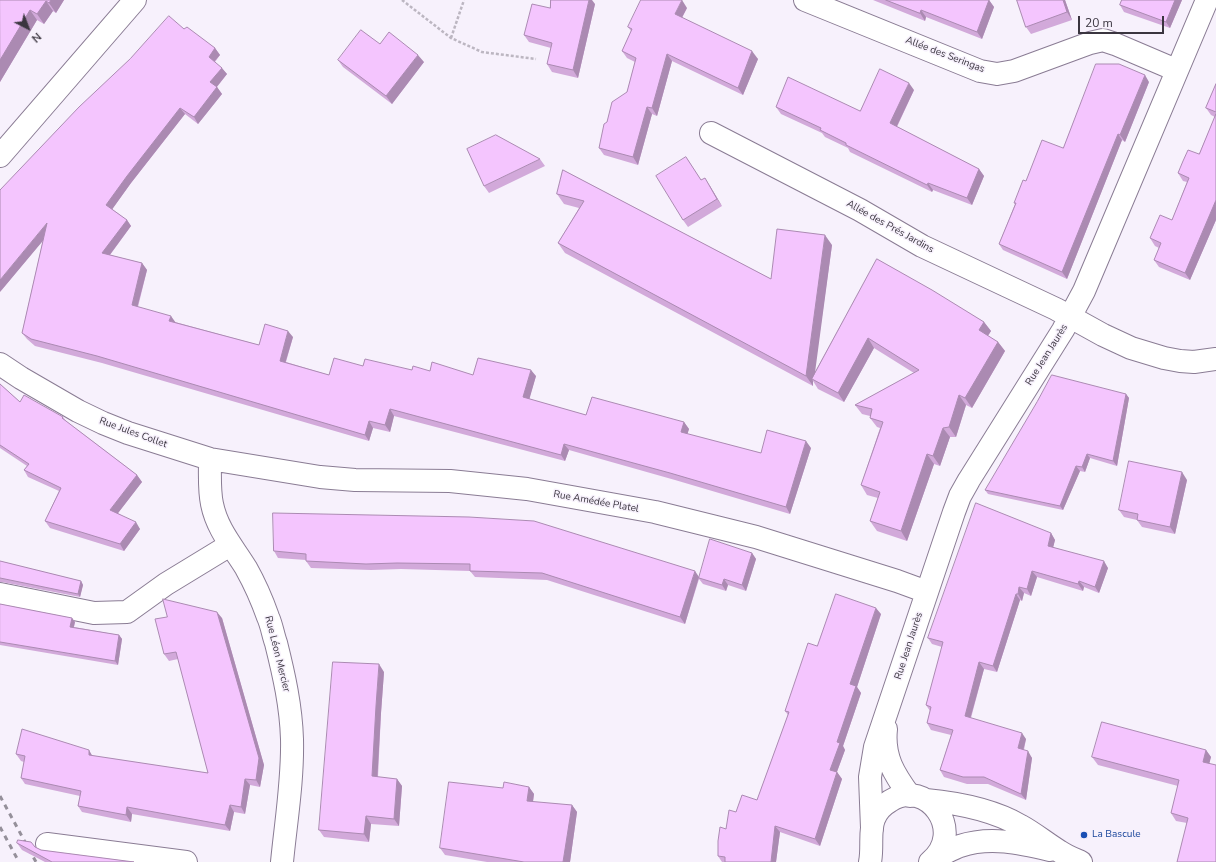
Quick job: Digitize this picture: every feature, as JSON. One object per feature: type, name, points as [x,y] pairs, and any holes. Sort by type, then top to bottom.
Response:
[{"type":"street","points":[[0,156],[135,0]]},
{"type":"street","name":"Allée des Seringas","points":[[805,0],[980,71],[998,74],[1014,72],[1090,43],[1103,40],[1176,70]]},
{"type":"street","name":"Rue Jean Jaurès","points":[[872,833],[870,777],[876,742],[960,496],[1071,317],[1093,270],[1206,0]]},
{"type":"street","name":"Allée des Prés Jardins","points":[[710,133],[860,210],[922,246],[1071,317],[1103,335],[1131,348],[1164,358],[1194,362],[1216,359]]},
{"type":"street","name":"Rue Jules Collet","points":[[0,364],[21,378],[84,414],[128,434],[210,459],[255,466]]},
{"type":"street","name":"Rue Léon Mercier","points":[[210,459],[212,504],[219,525],[230,545],[246,568],[269,620],[281,663],[289,704],[292,739],[290,783],[282,862]]},
{"type":"street","name":"Rue Amédée Platel","points":[[255,466],[320,477],[355,480],[450,481],[519,488],[654,512],[756,537],[897,581],[927,592]]},
{"type":"street","points":[[0,594],[94,613],[127,612],[166,584],[230,545]]},
{"type":"street","name":"Rue Jean Jaurès","points":[[888,708],[885,742],[889,760],[897,778],[918,798],[938,810],[944,824],[945,834],[943,845],[938,854],[932,860]]},
{"type":"street","points":[[870,862],[875,816],[882,806],[892,799],[904,796],[974,808],[1000,816],[1020,825],[1061,852],[1081,862]]},
{"type":"street","points":[[872,833],[876,850],[886,862]]},
{"type":"street","points":[[932,860],[960,846],[989,841],[1016,843],[1061,852]]},
{"type":"street","points":[[47,844],[186,862]]},
{"type":"path","points":[[402,0],[451,38],[482,52],[536,59]]},
{"type":"path","points":[[451,38],[464,0]]},
{"type":"building","points":[[0,0],[51,0],[49,3],[46,1],[37,14],[30,10],[0,60]]},
{"type":"building","points":[[551,0],[589,0],[573,70],[547,64],[552,43],[524,35],[532,4],[550,8]]},
{"type":"building","points":[[641,0],[682,0],[675,14],[752,51],[738,88],[667,54],[652,108],[647,107],[633,157],[599,148],[604,124],[607,122],[612,102],[627,92],[636,58],[622,51],[632,29],[628,27]]},
{"type":"building","points":[[886,0],[989,0],[977,32],[921,10],[920,13]]},
{"type":"building","points":[[1017,0],[1063,0],[1067,12],[1026,27]]},
{"type":"building","points":[[1122,0],[1175,0],[1166,22],[1120,5]]},
{"type":"building","points":[[169,16],[184,29],[187,27],[215,48],[209,57],[222,68],[210,82],[217,87],[194,117],[180,108],[106,205],[127,220],[102,253],[142,263],[132,305],[171,316],[169,321],[259,345],[265,324],[288,331],[280,361],[329,375],[334,358],[363,366],[365,359],[412,370],[413,366],[430,371],[432,362],[473,375],[478,358],[531,370],[523,397],[586,415],[592,397],[684,422],[681,432],[761,453],[767,430],[806,441],[786,507],[564,444],[561,455],[390,409],[385,425],[369,421],[365,435],[97,356],[31,339],[22,333],[47,223],[0,280],[0,190],[79,107],[130,59]]},
{"type":"building","points":[[361,30],[380,44],[389,32],[418,55],[386,96],[338,60]]},
{"type":"building","points":[[1096,64],[1119,64],[1145,75],[1120,135],[1118,134],[1062,272],[999,244],[1016,203],[1014,203],[1023,180],[1026,181],[1042,140],[1063,148]]},
{"type":"building","points":[[880,69],[909,83],[890,123],[979,169],[967,198],[928,183],[927,185],[846,145],[846,143],[820,130],[821,128],[776,107],[788,77],[860,111]]},
{"type":"building","points":[[1216,84],[1216,112],[1206,108]]},
{"type":"building","points":[[1216,114],[1216,200],[1185,273],[1154,260],[1161,243],[1150,238],[1160,215],[1172,220],[1189,178],[1178,173],[1188,150],[1199,154]]},
{"type":"building","points":[[496,135],[540,159],[484,186],[467,149]]},
{"type":"building","points":[[686,157],[701,180],[705,178],[717,199],[683,220],[656,176]]},
{"type":"building","points":[[563,170],[771,279],[777,229],[825,235],[806,376],[558,243],[584,201],[557,194]]},
{"type":"building","points":[[877,259],[984,322],[979,330],[998,342],[965,398],[959,395],[949,427],[943,428],[933,456],[927,454],[901,531],[870,521],[880,492],[861,485],[883,422],[870,418],[872,409],[855,405],[919,370],[868,338],[838,393],[812,379]]},
{"type":"building","points":[[1052,375],[1126,394],[1113,461],[1087,454],[1082,467],[1076,466],[1060,506],[985,490],[1037,402]]},
{"type":"building","points":[[0,384],[20,402],[24,395],[63,417],[62,418],[137,475],[110,510],[136,522],[120,544],[45,521],[61,488],[24,470],[29,464],[0,445]]},
{"type":"building","points":[[1129,461],[1182,472],[1170,527],[1137,520],[1138,514],[1119,510]]},
{"type":"building","points":[[976,503],[1051,533],[1048,546],[1104,561],[1095,587],[1079,581],[1078,584],[1032,571],[1027,589],[1019,587],[1018,594],[1016,594],[993,666],[979,662],[965,716],[1022,733],[1018,748],[1028,751],[1021,794],[984,777],[963,777],[940,770],[953,730],[927,723],[931,707],[926,705],[943,642],[928,638]]},
{"type":"building","points":[[273,513],[469,517],[534,521],[695,571],[680,617],[542,573],[470,571],[470,564],[366,564],[306,561],[306,554],[274,551]]},
{"type":"building","points":[[710,539],[752,553],[742,585],[724,579],[722,585],[699,578]]},
{"type":"building","points":[[0,561],[81,581],[78,594],[0,578]]},
{"type":"building","points":[[836,594],[876,608],[850,684],[856,686],[837,742],[840,743],[830,770],[837,772],[815,839],[775,826],[771,862],[725,862],[725,857],[718,856],[720,827],[726,829],[729,810],[736,812],[742,795],[757,800],[789,712],[785,711],[808,643],[817,646]]},
{"type":"building","points":[[163,599],[217,612],[259,758],[256,780],[245,779],[241,807],[230,805],[225,825],[127,807],[126,815],[78,806],[81,791],[21,778],[25,756],[16,754],[22,729],[89,750],[89,755],[208,773],[176,652],[164,654],[155,619],[167,617]]},
{"type":"building","points":[[0,604],[72,618],[70,627],[119,635],[115,661],[0,642]]},
{"type":"building","points":[[333,662],[379,664],[372,776],[397,779],[394,819],[366,816],[364,834],[319,830]]},
{"type":"building","points":[[1102,722],[1206,750],[1203,762],[1216,765],[1216,862],[1177,862],[1188,818],[1171,813],[1179,780],[1092,757]]},
{"type":"building","points":[[449,782],[503,788],[504,782],[529,787],[527,801],[572,805],[563,862],[524,862],[440,848]]},
{"type":"building","points":[[18,840],[31,842],[35,847],[41,850],[134,862],[52,862],[17,843]]},
{"type":"railway","points":[[0,796],[36,862]]},
{"type":"railway","points":[[0,827],[19,862]]},
{"type":"place","name":"La Bascule","points":[[1084,835]]}]
